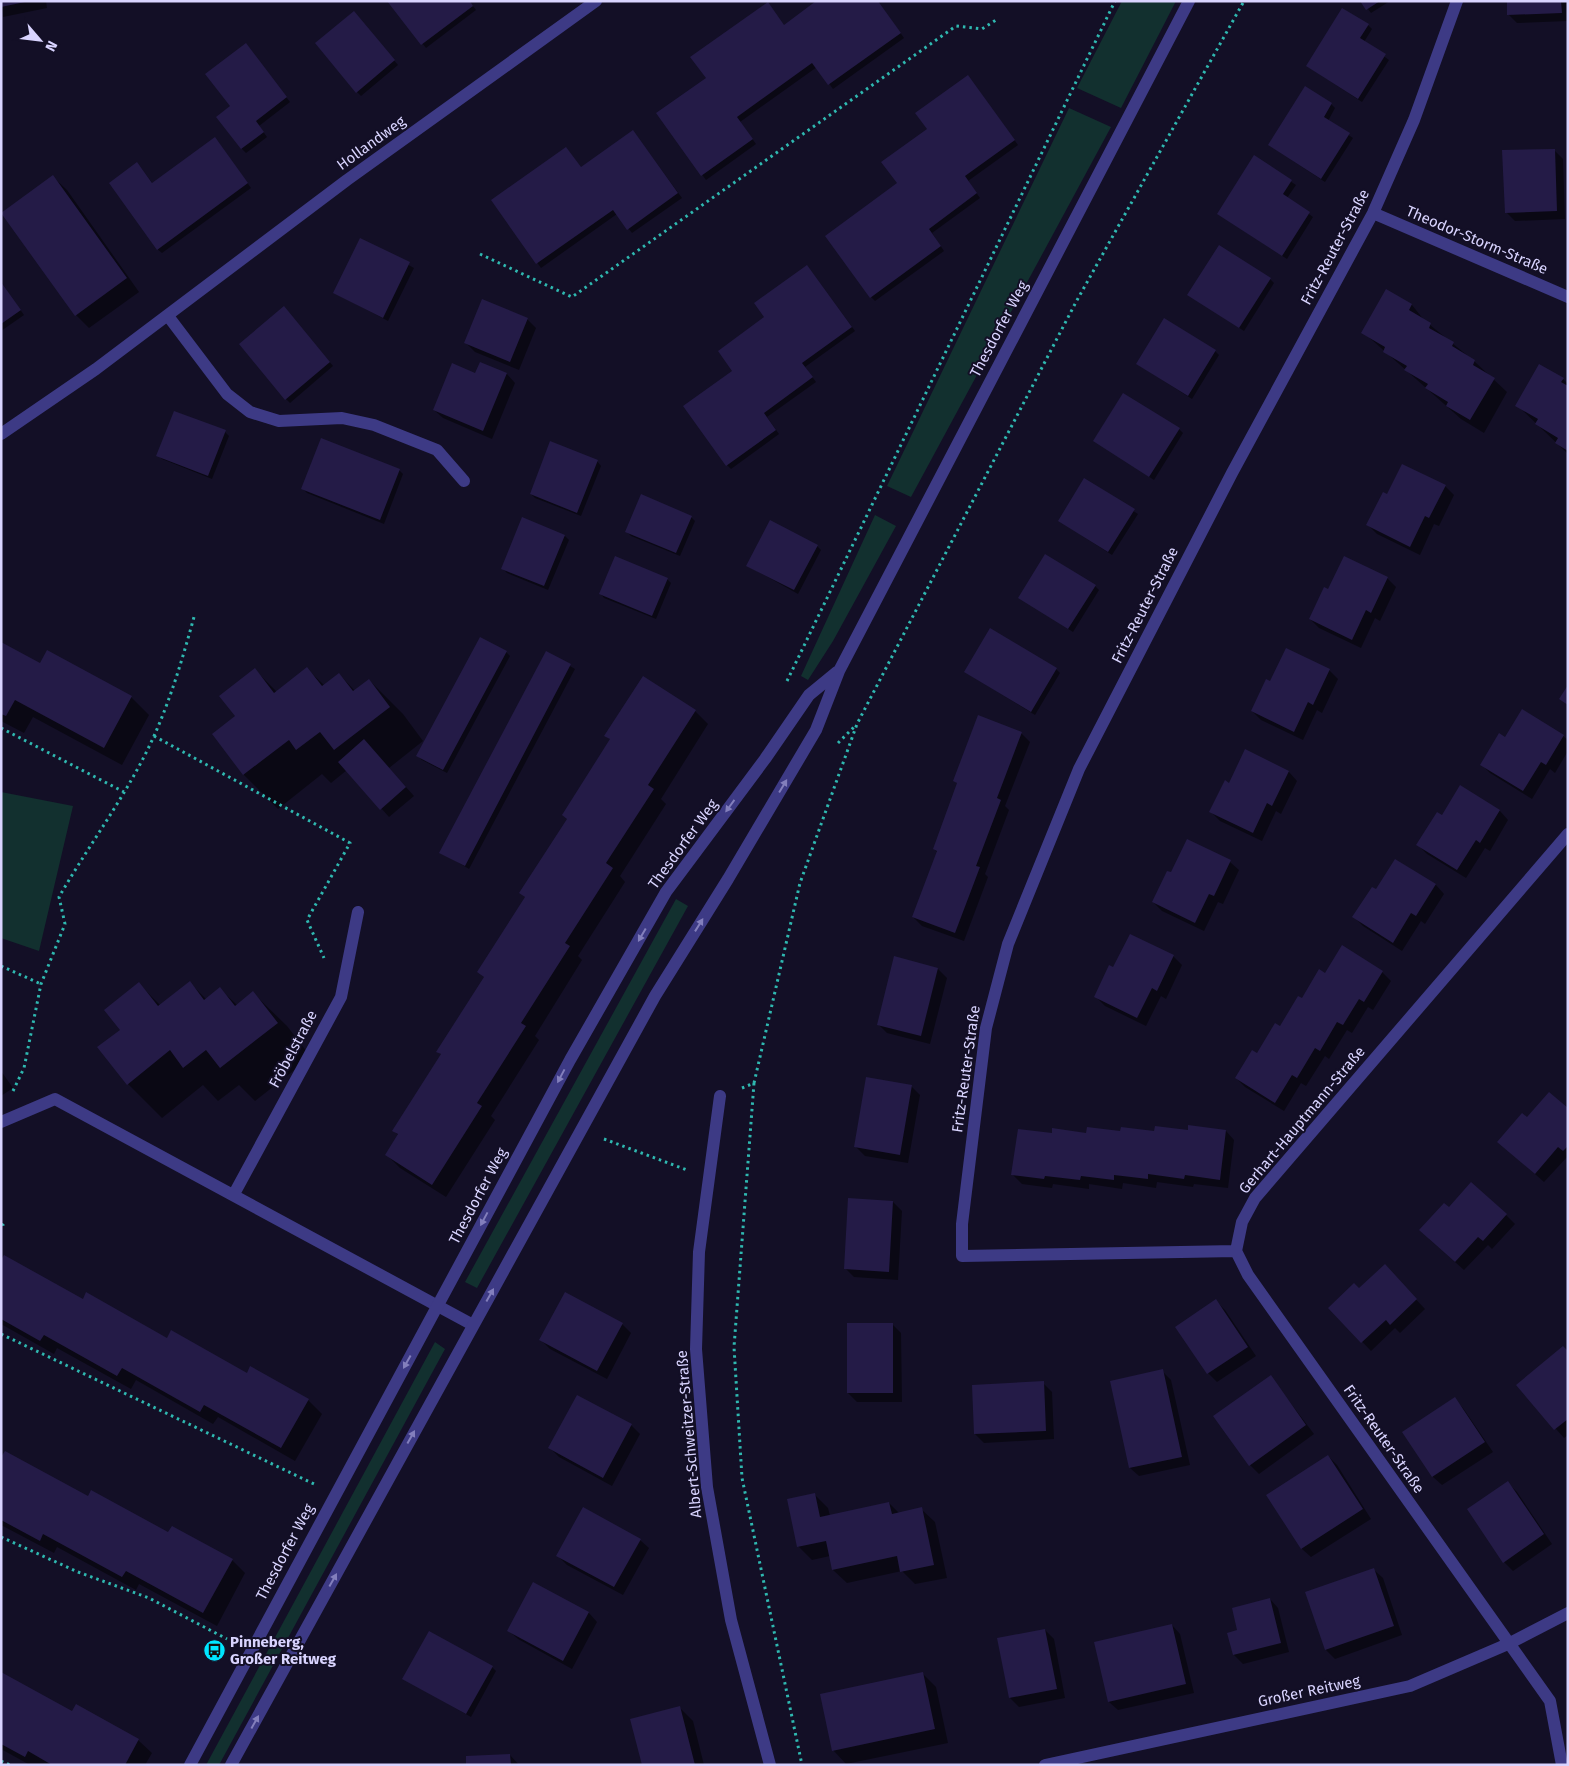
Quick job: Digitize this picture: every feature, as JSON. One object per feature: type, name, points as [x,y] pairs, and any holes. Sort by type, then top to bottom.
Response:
[{"type":"street","name":"Hollandweg","points":[[1,434],[96,369],[347,180],[596,1]]},
{"type":"street","name":"Thesdorfer Weg","points":[[231,1765],[655,996],[728,879],[816,730],[839,671],[1189,1]]},
{"type":"street","name":"Fritz-Reuter-Straße","points":[[1457,1],[1414,120],[1373,212],[1232,473],[1079,769],[1012,935],[986,1028],[962,1224],[962,1256],[1236,1251],[1248,1275],[1550,1701],[1562,1765]]},
{"type":"street","name":"Theodor-Storm-Straße","points":[[1373,212],[1568,297]]},
{"type":"street","points":[[168,316],[227,394],[250,412],[280,421],[342,418],[374,425],[437,450],[464,481]]},
{"type":"street","name":"Thesdorfer Weg","points":[[190,1765],[570,1060],[666,892],[765,759],[809,695],[839,671]]},
{"type":"street","name":"Gerhart-Hauptmann-Straße","points":[[1236,1251],[1242,1222],[1255,1198],[1568,834]]},
{"type":"street","name":"Fröbelstraße","points":[[234,1194],[340,997],[358,912]]},
{"type":"street","name":"Albert-Schweitzer-Straße","points":[[720,1096],[699,1252],[696,1349],[707,1486],[731,1620],[770,1765]]},
{"type":"street","points":[[1,1122],[55,1099],[234,1194],[473,1325]]},
{"type":"street","name":"Großer Reitweg","points":[[1046,1765],[1410,1686],[1508,1644],[1568,1613]]},
{"type":"path","points":[[786,684],[813,632],[1058,116],[1115,1]]},
{"type":"path","points":[[802,1765],[742,1478],[734,1346],[754,1084],[800,883],[857,724],[1076,302],[1244,1]]},
{"type":"path","points":[[480,254],[572,297],[956,26],[982,29],[996,20]]},
{"type":"path","points":[[9,1099],[24,1068],[41,984],[65,924],[59,897],[124,792],[154,736],[181,663],[194,617]]},
{"type":"path","points":[[1,728],[124,792]]},
{"type":"path","points":[[154,736],[350,843],[308,920],[340,997]]},
{"type":"path","points":[[1,966],[41,984]]},
{"type":"path","points":[[720,1096],[754,1084]]},
{"type":"path","points":[[603,1139],[709,1178]]},
{"type":"path","points":[[1,1224],[3,1225],[1,1228]]},
{"type":"path","points":[[1,1334],[335,1495]]},
{"type":"path","points":[[1,1537],[78,1572],[149,1598],[227,1639]]},
{"type":"path","points":[[1,1761],[10,1765]]},
{"type":"green space","points":[[1122,1],[1176,1],[1121,108],[1077,88]]},
{"type":"green space","points":[[1069,108],[1111,127],[911,497],[887,486]]},
{"type":"green space","points":[[875,515],[896,526],[833,641],[808,680],[801,676]]},
{"type":"green space","points":[[1,792],[73,806],[39,951],[1,938]]},
{"type":"green space","points":[[676,899],[688,906],[477,1288],[465,1282]]},
{"type":"green space","points":[[435,1342],[445,1349],[219,1765],[206,1765]]},
{"type":"building","points":[[1,1],[25,1],[25,2],[1,7]]},
{"type":"building","points":[[387,1],[470,1],[473,6],[421,45]]},
{"type":"building","points":[[816,1],[878,1],[901,33],[828,85],[812,63],[737,117],[753,139],[701,176],[656,113],[706,78],[690,57],[768,2],[784,25]]},
{"type":"building","points":[[1360,1],[1380,1],[1366,10]]},
{"type":"building","points":[[1507,1],[1561,1],[1562,13],[1507,15]]},
{"type":"building","points":[[1342,8],[1369,24],[1360,38],[1386,54],[1358,99],[1306,66]]},
{"type":"building","points":[[354,11],[395,60],[356,93],[315,43]]},
{"type":"building","points":[[246,43],[287,97],[256,121],[264,132],[241,149],[216,117],[230,106],[205,74]]},
{"type":"building","points":[[968,75],[1015,140],[965,176],[977,193],[929,229],[941,246],[870,298],[825,236],[897,183],[881,162],[927,129],[915,113]]},
{"type":"building","points":[[1305,86],[1332,103],[1324,117],[1350,133],[1321,179],[1268,145]]},
{"type":"building","points":[[633,130],[678,193],[627,230],[613,210],[536,264],[491,200],[566,147],[581,167]]},
{"type":"building","points":[[215,137],[248,183],[157,250],[109,183],[137,162],[152,183]]},
{"type":"building","points":[[1555,149],[1557,211],[1505,213],[1502,150]]},
{"type":"building","points":[[1254,155],[1292,180],[1283,194],[1310,212],[1282,256],[1217,214]]},
{"type":"building","points":[[53,175],[127,278],[75,316],[1,213]]},
{"type":"building","points":[[360,238],[410,262],[383,318],[333,293]]},
{"type":"building","points":[[1219,245],[1271,278],[1239,328],[1187,295]]},
{"type":"building","points":[[807,265],[852,327],[802,363],[813,377],[764,413],[776,430],[726,466],[683,406],[732,371],[718,351],[764,317],[754,303]]},
{"type":"building","points":[[1,282],[21,310],[1,324]]},
{"type":"building","points":[[1386,289],[1412,304],[1409,310],[1431,323],[1429,328],[1454,342],[1452,346],[1475,360],[1473,365],[1495,378],[1470,420],[1446,406],[1448,402],[1425,388],[1428,384],[1404,370],[1407,366],[1383,352],[1385,347],[1361,333]]},
{"type":"building","points":[[482,299],[528,318],[510,362],[464,343]]},
{"type":"building","points":[[284,306],[330,362],[285,400],[239,344]]},
{"type":"building","points":[[1164,318],[1216,350],[1188,396],[1136,364]]},
{"type":"building","points":[[480,362],[507,373],[483,431],[433,410],[452,363],[475,373]]},
{"type":"building","points":[[1539,364],[1564,378],[1561,382],[1568,386],[1568,451],[1555,443],[1558,438],[1535,424],[1538,419],[1515,406]]},
{"type":"building","points":[[1123,393],[1180,428],[1149,477],[1093,441]]},
{"type":"building","points":[[174,411],[226,430],[208,476],[156,456]]},
{"type":"building","points":[[321,438],[400,469],[380,520],[301,489]]},
{"type":"building","points":[[550,441],[598,460],[577,513],[530,494]]},
{"type":"building","points":[[1402,464],[1446,485],[1429,518],[1425,516],[1410,547],[1366,525],[1383,492],[1387,494]]},
{"type":"building","points":[[1084,478],[1135,509],[1108,552],[1058,521]]},
{"type":"building","points":[[641,494],[692,516],[676,553],[625,532]]},
{"type":"building","points":[[522,517],[565,535],[544,586],[501,569]]},
{"type":"building","points":[[770,520],[818,545],[794,590],[746,566]]},
{"type":"building","points":[[1045,554],[1096,585],[1068,629],[1018,598]]},
{"type":"building","points":[[615,556],[668,578],[652,616],[599,594]]},
{"type":"building","points":[[1344,556],[1388,577],[1371,613],[1366,610],[1352,640],[1309,619],[1324,587],[1328,589]]},
{"type":"building","points":[[990,628],[1057,668],[1031,712],[964,672]]},
{"type":"building","points":[[480,637],[507,651],[443,770],[416,756]]},
{"type":"building","points":[[1,642],[40,663],[47,650],[132,696],[104,748],[15,700],[6,716],[1,714]]},
{"type":"building","points":[[1286,648],[1330,669],[1313,705],[1308,702],[1294,732],[1251,711],[1266,679],[1270,681]]},
{"type":"building","points":[[546,651],[571,664],[465,866],[439,853]]},
{"type":"building","points":[[307,667],[322,686],[339,673],[353,691],[369,679],[390,707],[334,750],[320,732],[296,750],[289,740],[243,775],[212,734],[235,716],[219,696],[255,668],[274,693]]},
{"type":"building","points":[[643,676],[696,710],[648,785],[654,789],[606,863],[613,868],[565,943],[570,946],[521,1023],[526,1026],[477,1103],[482,1106],[432,1185],[385,1155],[398,1134],[392,1131],[441,1054],[436,1052],[484,977],[477,972],[525,897],[519,893],[567,819],[562,815],[610,739],[604,736]]},
{"type":"building","points":[[1568,685],[1568,705],[1559,699]]},
{"type":"building","points":[[1522,709],[1564,735],[1546,765],[1541,762],[1523,791],[1480,765],[1499,733],[1505,737]]},
{"type":"building","points":[[978,715],[1022,732],[997,798],[1001,800],[976,866],[980,867],[955,933],[912,917],[937,851],[933,849],[957,783],[953,781]]},
{"type":"building","points":[[364,739],[406,787],[380,810],[338,762]]},
{"type":"building","points":[[1245,749],[1289,771],[1272,806],[1267,803],[1253,833],[1209,812],[1225,780],[1229,783]]},
{"type":"building","points":[[1460,785],[1500,810],[1480,843],[1476,840],[1457,870],[1416,845],[1437,812],[1442,815]]},
{"type":"building","points":[[1187,839],[1231,860],[1214,896],[1209,894],[1195,923],[1152,902],[1167,871],[1171,872]]},
{"type":"building","points":[[1395,859],[1436,884],[1416,916],[1411,913],[1393,943],[1352,917],[1372,887],[1376,889]]},
{"type":"building","points":[[1130,934],[1174,955],[1157,991],[1152,988],[1137,1018],[1094,997],[1109,965],[1113,967]]},
{"type":"building","points":[[1342,945],[1383,971],[1364,1002],[1359,999],[1343,1025],[1337,1022],[1320,1051],[1315,1048],[1297,1078],[1292,1075],[1275,1103],[1235,1078],[1252,1050],[1257,1053],[1275,1023],[1280,1026],[1298,996],[1302,998],[1319,969],[1325,973]]},
{"type":"building","points":[[894,956],[938,968],[921,1036],[877,1025]]},
{"type":"building","points":[[190,981],[204,1000],[220,987],[235,1006],[253,991],[278,1023],[220,1068],[206,1050],[183,1068],[170,1050],[127,1085],[97,1047],[120,1030],[104,1010],[139,982],[158,1006]]},
{"type":"building","points":[[866,1077],[912,1085],[900,1155],[854,1147]]},
{"type":"building","points":[[1549,1092],[1568,1108],[1568,1146],[1563,1151],[1558,1147],[1535,1174],[1497,1142],[1522,1113],[1527,1117]]},
{"type":"building","points":[[1188,1125],[1226,1130],[1220,1180],[1185,1175],[1184,1179],[1148,1174],[1148,1179],[1114,1175],[1114,1180],[1081,1176],[1080,1180],[1045,1176],[1044,1179],[1011,1175],[1018,1129],[1052,1133],[1052,1128],[1086,1133],[1087,1127],[1120,1131],[1121,1127],[1154,1131],[1155,1126],[1188,1130]]},
{"type":"building","points":[[1471,1182],[1507,1214],[1483,1241],[1478,1237],[1455,1262],[1419,1230],[1444,1203],[1449,1207]]},
{"type":"building","points":[[848,1198],[893,1201],[889,1272],[844,1269]]},
{"type":"building","points":[[4,1255],[83,1299],[86,1292],[167,1338],[171,1330],[247,1373],[250,1366],[309,1399],[281,1448],[204,1405],[200,1412],[122,1368],[117,1376],[44,1335],[40,1341],[1,1319],[1,1260]]},
{"type":"building","points":[[1385,1264],[1417,1299],[1390,1325],[1386,1320],[1361,1343],[1328,1308],[1354,1283],[1359,1288]]},
{"type":"building","points":[[565,1292],[623,1323],[597,1371],[539,1340]]},
{"type":"building","points":[[1216,1299],[1248,1347],[1207,1374],[1175,1327]]},
{"type":"building","points":[[847,1323],[893,1323],[893,1393],[847,1393]]},
{"type":"building","points":[[1563,1346],[1568,1351],[1568,1419],[1554,1430],[1516,1385]]},
{"type":"building","points":[[1163,1369],[1182,1457],[1129,1468],[1110,1381]]},
{"type":"building","points":[[1271,1375],[1306,1425],[1249,1466],[1213,1416]]},
{"type":"building","points":[[1044,1381],[1046,1431],[974,1434],[972,1385]]},
{"type":"building","points":[[577,1395],[632,1424],[603,1478],[548,1448]]},
{"type":"building","points":[[1455,1397],[1485,1442],[1432,1477],[1402,1432]]},
{"type":"building","points":[[5,1451],[88,1496],[91,1490],[168,1532],[172,1526],[233,1559],[203,1613],[126,1571],[122,1577],[43,1534],[40,1541],[1,1520],[1,1457]]},
{"type":"building","points":[[1328,1455],[1363,1509],[1301,1549],[1266,1495]]},
{"type":"building","points":[[1508,1481],[1544,1534],[1503,1563],[1467,1509]]},
{"type":"building","points":[[815,1493],[820,1517],[889,1502],[892,1514],[922,1507],[934,1565],[900,1572],[897,1556],[832,1570],[826,1541],[797,1547],[787,1499]]},
{"type":"building","points":[[583,1507],[641,1539],[614,1587],[556,1556]]},
{"type":"building","points":[[1374,1568],[1394,1626],[1325,1650],[1305,1592]]},
{"type":"building","points":[[533,1582],[589,1612],[563,1661],[507,1631]]},
{"type":"building","points":[[1270,1598],[1281,1643],[1233,1655],[1227,1633],[1237,1630],[1232,1608]]},
{"type":"building","points":[[1172,1624],[1186,1684],[1108,1702],[1094,1642]]},
{"type":"building","points":[[1045,1629],[1057,1689],[1009,1698],[997,1638]]},
{"type":"building","points":[[429,1631],[493,1666],[466,1714],[402,1679]]},
{"type":"building","points":[[1,1672],[72,1711],[76,1704],[139,1739],[125,1765],[52,1765],[28,1751],[25,1757],[1,1744]]},
{"type":"building","points":[[923,1672],[935,1729],[832,1751],[820,1694]]},
{"type":"building","points":[[680,1706],[695,1765],[642,1765],[630,1719]]},
{"type":"building","points":[[510,1754],[511,1765],[466,1765],[466,1756]]},
{"type":"place","name":"Pinneberg, Großer Reitweg","points":[[214,1651]]}]
